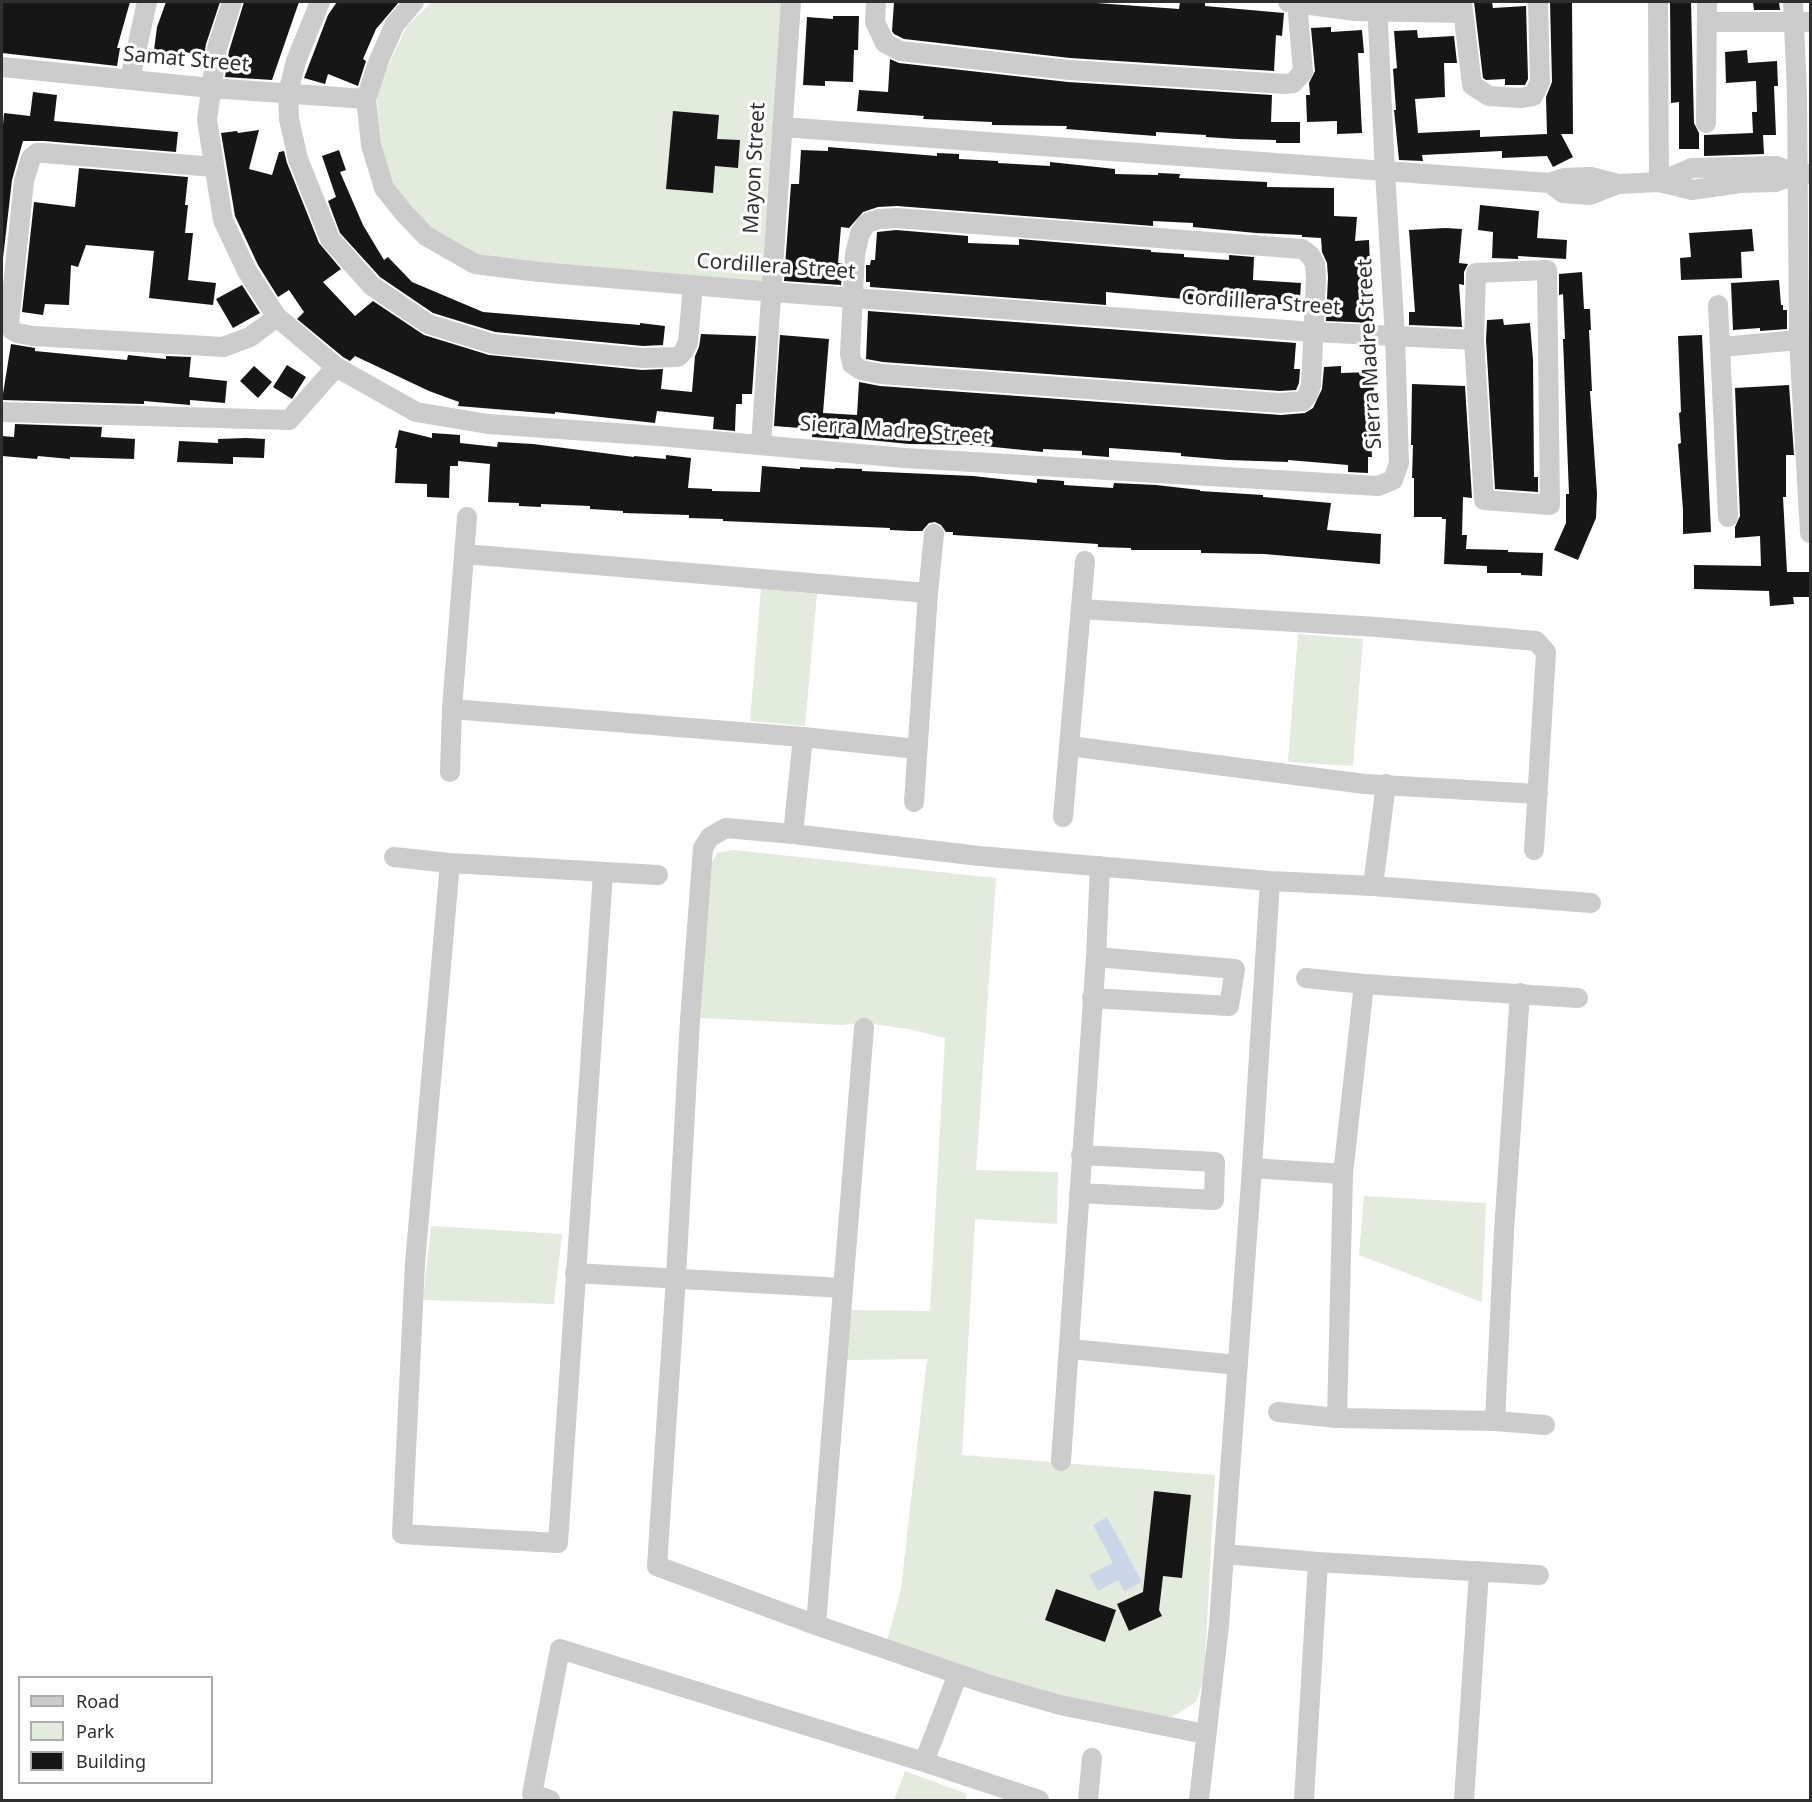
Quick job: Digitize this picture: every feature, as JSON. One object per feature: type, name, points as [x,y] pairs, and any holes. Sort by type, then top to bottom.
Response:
[{"type":"street","points":[[130,79],[147,2]]},
{"type":"street","name":"Sierra Madre Street","points":[[232,2],[217,48],[207,120],[223,220],[247,271],[277,317],[336,367],[416,412],[488,424],[647,435],[905,458],[1378,486],[1393,480],[1399,463],[1395,337],[1384,172],[1377,7]]},
{"type":"street","points":[[320,2],[296,61],[288,93],[289,119],[298,159],[330,239],[372,286],[428,324],[493,344],[643,358],[678,357],[684,351],[688,342],[693,285]]},
{"type":"street","name":"Cordillera Street","points":[[414,2],[395,24],[379,60],[366,99],[371,146],[384,188],[426,236],[476,264],[693,285],[1314,332],[1474,340]]},
{"type":"street","name":"Mayon Street","points":[[761,446],[791,2]]},
{"type":"street","points":[[876,2],[875,22],[885,43],[900,51],[1069,70],[1285,84],[1293,83],[1303,72],[1297,2]]},
{"type":"street","points":[[1288,2],[1355,11],[1377,7],[1462,7],[1472,85],[1489,96],[1521,98],[1533,96],[1540,82],[1538,2]]},
{"type":"street","points":[[1658,2],[1659,182]]},
{"type":"street","points":[[1706,123],[1707,2]]},
{"type":"street","points":[[1793,2],[1802,22],[1804,250],[1799,340],[1810,533]]},
{"type":"street","points":[[1707,22],[1802,22]]},
{"type":"street","name":"Samat Street","points":[[2,67],[211,88],[366,99]]},
{"type":"street","points":[[782,128],[1550,183],[1564,178],[1591,177],[1618,184],[1659,182],[1692,190],[1740,183],[1774,182],[1804,174]]},
{"type":"street","points":[[214,167],[37,153],[31,158],[24,181],[9,324],[17,333],[33,336],[223,347],[250,337],[277,317]]},
{"type":"street","points":[[1659,182],[1692,168],[1777,166],[1804,174]]},
{"type":"street","points":[[879,219],[907,219],[1302,249],[1310,255],[1315,264],[1314,332],[1311,385],[1303,402],[1293,404],[869,373],[852,364],[850,354],[855,254],[860,233],[867,223],[879,219]]},
{"type":"street","points":[[1547,270],[1550,505],[1484,500],[1474,340],[1476,273],[1547,270]]},
{"type":"street","points":[[1718,305],[1728,517]]},
{"type":"street","points":[[1720,347],[1799,340]]},
{"type":"street","points":[[2,412],[289,420],[336,367]]},
{"type":"street","points":[[450,772],[452,709],[467,517]]},
{"type":"street","points":[[914,802],[934,534]]},
{"type":"street","points":[[465,554],[928,593]]},
{"type":"street","points":[[1063,817],[1085,561]]},
{"type":"street","points":[[1081,609],[1377,627],[1536,641],[1546,652],[1534,850]]},
{"type":"street","points":[[452,709],[803,737],[917,749]]},
{"type":"street","points":[[793,834],[803,737]]},
{"type":"street","points":[[1069,746],[1365,784],[1538,794]]},
{"type":"street","points":[[1373,886],[1386,784]]},
{"type":"street","points":[[1205,1734],[1060,1705],[958,1674],[816,1625],[657,1566],[690,1020],[703,848],[710,837],[726,828],[979,856],[1270,881],[1373,886],[1591,903]]},
{"type":"street","points":[[394,857],[450,863],[658,875]]},
{"type":"street","points":[[450,863],[415,1263],[402,1534],[558,1543],[603,873]]},
{"type":"street","points":[[1061,1461],[1096,957],[1100,866]]},
{"type":"street","points":[[1199,1800],[1219,1625],[1270,881]]},
{"type":"street","points":[[1092,998],[1229,1006],[1235,969],[1096,957]]},
{"type":"street","points":[[1306,978],[1578,998]]},
{"type":"street","points":[[1337,1418],[1343,1174],[1364,984]]},
{"type":"street","points":[[1496,1421],[1504,1231],[1520,993]]},
{"type":"street","points":[[816,1625],[864,1028]]},
{"type":"street","points":[[1079,1193],[1214,1200],[1215,1162],[1081,1155]]},
{"type":"street","points":[[1252,1168],[1343,1174]]},
{"type":"street","points":[[575,1274],[676,1277],[843,1288]]},
{"type":"street","points":[[1070,1349],[1238,1365]]},
{"type":"street","points":[[1278,1412],[1337,1418],[1496,1421],[1545,1425]]},
{"type":"street","points":[[1224,1554],[1539,1575]]},
{"type":"street","points":[[1304,1800],[1318,1562]]},
{"type":"street","points":[[1464,1800],[1479,1570]]},
{"type":"street","points":[[550,1800],[532,1794],[560,1650],[924,1762],[1039,1800]]},
{"type":"street","points":[[924,1762],[958,1674]]},
{"type":"street","points":[[1088,1800],[1092,1758]]},
{"type":"green space","points":[[432,2],[785,2],[765,286],[480,261],[429,233],[406,209],[383,169],[376,91],[407,26]]},
{"type":"green space","points":[[761,589],[817,594],[805,726],[750,721]]},
{"type":"green space","points":[[1298,634],[1363,639],[1353,766],[1288,762]]},
{"type":"green space","points":[[733,850],[996,878],[976,1170],[1058,1172],[1057,1224],[975,1219],[962,1455],[1215,1475],[1204,1678],[1196,1702],[1172,1717],[1089,1706],[1003,1685],[887,1642],[901,1589],[927,1359],[846,1360],[849,1310],[930,1311],[945,1038],[908,1029],[864,1023],[841,1025],[700,1018],[707,871],[717,853]]},
{"type":"green space","points":[[1364,1196],[1486,1203],[1482,1302],[1359,1255]]},
{"type":"green space","points":[[431,1226],[562,1234],[554,1304],[423,1300]]},
{"type":"green space","points":[[905,1771],[967,1794],[965,1800],[894,1800]]},
{"type":"water","points":[[1107,1517],[1142,1582],[1124,1591],[1118,1580],[1098,1591],[1089,1575],[1113,1563],[1093,1525]]},
{"type":"building","points":[[2,2],[130,2],[117,48],[120,48],[117,66],[2,53]]},
{"type":"building","points":[[166,2],[220,2],[204,57],[178,50],[176,61],[153,58],[157,27]]},
{"type":"building","points":[[244,2],[299,2],[272,80],[225,77],[229,51]]},
{"type":"building","points":[[337,2],[399,2],[376,29],[363,59],[366,61],[358,86],[328,74],[325,84],[304,78],[328,15]]},
{"type":"building","points":[[894,2],[1082,2],[1179,9],[1180,2],[1187,2],[1205,3],[1205,6],[1284,13],[1282,36],[1276,35],[1274,71],[1070,58],[904,39],[892,31]]},
{"type":"building","points":[[1474,2],[1492,2],[1493,8],[1526,6],[1528,79],[1525,85],[1505,85],[1505,79],[1486,80],[1483,78]]},
{"type":"building","points":[[1550,2],[1572,2],[1573,134],[1561,134],[1573,157],[1553,167],[1547,156],[1502,158],[1502,151],[1422,155],[1423,161],[1399,160],[1394,110],[1396,110],[1393,69],[1397,68],[1394,31],[1417,30],[1418,38],[1454,36],[1457,63],[1444,63],[1445,97],[1415,99],[1418,133],[1480,130],[1480,137],[1547,134],[1546,97],[1552,82]]},
{"type":"building","points":[[1670,2],[1691,2],[1694,123],[1699,133],[1699,149],[1679,149],[1679,102],[1671,103]]},
{"type":"building","points":[[1753,2],[1779,2],[1780,10],[1754,10]]},
{"type":"building","points":[[833,16],[859,16],[858,50],[854,50],[853,82],[825,81],[825,86],[803,85],[807,17],[833,19]]},
{"type":"building","points":[[1331,27],[1331,32],[1362,30],[1364,53],[1358,53],[1362,133],[1337,134],[1337,121],[1307,122],[1306,95],[1310,95],[1309,83],[1315,71],[1311,28]]},
{"type":"building","points":[[1747,50],[1748,63],[1777,61],[1778,86],[1774,86],[1776,135],[1763,135],[1764,154],[1704,156],[1704,135],[1753,133],[1752,112],[1757,112],[1756,81],[1726,83],[1725,52]]},
{"type":"building","points":[[890,59],[899,63],[1068,82],[1272,95],[1271,122],[1300,122],[1300,143],[1276,143],[1276,140],[1156,132],[1156,136],[1066,129],[1067,126],[992,125],[992,122],[923,119],[924,116],[857,111],[859,90],[888,92]]},
{"type":"building","points":[[33,92],[57,95],[54,121],[178,132],[176,152],[23,141],[12,180],[2,267],[4,113],[30,116]]},
{"type":"building","points":[[673,111],[719,115],[717,139],[740,140],[738,168],[715,166],[713,193],[666,189]]},
{"type":"building","points":[[259,130],[249,169],[272,175],[279,152],[284,151],[319,243],[341,269],[323,282],[355,316],[373,301],[424,335],[489,355],[642,370],[663,369],[661,389],[692,392],[695,356],[701,334],[756,336],[752,394],[742,394],[742,404],[736,404],[735,431],[713,429],[714,417],[657,411],[655,423],[555,412],[555,414],[458,406],[459,402],[429,391],[355,356],[350,361],[343,357],[297,319],[304,312],[289,290],[278,297],[258,265],[235,216],[221,133]]},
{"type":"building","points":[[828,147],[937,156],[937,153],[959,154],[959,159],[998,161],[998,163],[1050,166],[1050,162],[1115,169],[1115,174],[1180,174],[1179,178],[1267,182],[1267,187],[1334,188],[1334,216],[1357,217],[1355,241],[1369,240],[1370,265],[1367,265],[1373,323],[1326,321],[1328,277],[1321,238],[1193,227],[1193,223],[1153,221],[1153,226],[897,206],[878,207],[863,212],[849,228],[841,227],[838,263],[843,263],[841,285],[784,281],[791,184],[799,184],[801,150],[828,151]]},
{"type":"building","points":[[339,150],[346,170],[340,172],[363,225],[384,260],[388,257],[412,282],[483,312],[665,326],[663,345],[643,346],[495,332],[433,313],[380,277],[340,233],[328,201],[336,197],[322,156]]},
{"type":"building","points":[[79,168],[188,177],[185,233],[193,233],[188,280],[216,283],[213,305],[149,298],[154,251],[86,245],[78,267],[71,265],[69,305],[45,304],[43,315],[22,312],[34,202],[75,207]]},
{"type":"building","points":[[1480,205],[1539,211],[1537,238],[1567,240],[1566,259],[1518,256],[1518,259],[1492,258],[1493,232],[1478,230]]},
{"type":"building","points":[[1462,229],[1459,263],[1468,264],[1464,272],[1464,285],[1459,284],[1462,327],[1409,325],[1409,312],[1415,312],[1409,230]]},
{"type":"building","points":[[1752,229],[1754,251],[1741,252],[1742,278],[1681,280],[1680,258],[1691,257],[1689,233]]},
{"type":"building","points":[[896,230],[968,236],[968,243],[1019,245],[1019,239],[1151,250],[1151,252],[1184,254],[1184,257],[1229,260],[1229,255],[1254,257],[1253,280],[1301,283],[1300,298],[1294,299],[1293,305],[1252,302],[1252,306],[1195,303],[1195,300],[1106,292],[1106,305],[870,287],[870,282],[866,282],[866,265],[870,265],[871,260],[875,260],[877,232]]},
{"type":"building","points":[[1582,272],[1584,309],[1590,309],[1592,391],[1590,391],[1597,494],[1596,518],[1578,560],[1554,550],[1566,523],[1566,494],[1569,494],[1563,294],[1559,295],[1559,274]]},
{"type":"building","points":[[1779,280],[1781,305],[1783,305],[1783,310],[1787,310],[1787,329],[1733,330],[1731,283]]},
{"type":"building","points":[[242,285],[260,313],[233,328],[216,299]]},
{"type":"building","points":[[868,311],[1296,343],[1294,369],[1300,369],[1299,383],[1296,390],[1280,391],[883,362],[866,359]]},
{"type":"building","points":[[1503,319],[1504,325],[1530,323],[1533,360],[1534,477],[1538,477],[1538,492],[1495,489],[1486,340],[1487,320]]},
{"type":"building","points":[[780,335],[829,339],[823,413],[857,415],[859,382],[880,386],[1281,415],[1305,413],[1313,408],[1322,389],[1324,367],[1341,366],[1341,373],[1373,372],[1374,393],[1371,393],[1373,428],[1370,428],[1372,457],[1368,457],[1368,473],[1348,472],[1348,465],[1288,460],[1288,462],[1228,460],[1181,456],[1181,453],[1109,448],[1109,457],[1082,455],[1082,451],[1043,449],[1043,452],[974,445],[909,444],[839,437],[839,439],[812,437],[813,429],[774,426]]},
{"type":"building","points":[[1702,335],[1711,532],[1683,534],[1678,444],[1681,443],[1679,413],[1681,412],[1678,336]]},
{"type":"building","points":[[11,344],[35,348],[35,351],[127,360],[128,355],[166,359],[166,356],[191,357],[189,377],[227,381],[225,403],[190,400],[190,405],[144,401],[144,404],[2,400]]},
{"type":"building","points":[[287,365],[306,377],[292,399],[273,387]]},
{"type":"building","points":[[254,366],[272,382],[258,398],[240,381]]},
{"type":"building","points":[[1412,384],[1465,386],[1472,498],[1463,497],[1462,535],[1467,535],[1466,549],[1543,553],[1542,576],[1521,575],[1521,573],[1487,573],[1487,566],[1444,564],[1446,519],[1414,517],[1413,445],[1411,445]]},
{"type":"building","points":[[1789,385],[1794,455],[1786,455],[1786,497],[1783,497],[1787,572],[1810,572],[1810,597],[1793,597],[1794,604],[1770,606],[1769,591],[1694,589],[1694,565],[1761,566],[1760,536],[1735,538],[1735,527],[1740,516],[1735,388]]},
{"type":"building","points":[[15,424],[102,427],[101,437],[135,439],[134,459],[70,457],[70,459],[38,456],[37,459],[2,456],[2,436],[14,437]]},
{"type":"building","points":[[399,430],[432,438],[432,433],[460,435],[460,443],[497,447],[498,442],[533,444],[634,457],[666,459],[666,455],[691,458],[688,488],[712,489],[712,491],[760,492],[762,466],[800,469],[800,467],[862,469],[862,471],[973,476],[1037,483],[1037,479],[1064,481],[1064,485],[1113,488],[1114,483],[1156,485],[1331,503],[1327,530],[1381,534],[1380,564],[1264,554],[1201,553],[1201,550],[1131,550],[1131,548],[1098,547],[1098,544],[953,535],[953,532],[946,532],[941,525],[935,522],[929,523],[922,531],[911,531],[890,530],[890,528],[723,521],[723,519],[689,518],[689,515],[623,513],[623,511],[590,509],[590,506],[541,504],[541,507],[519,506],[519,503],[488,502],[490,464],[458,461],[458,466],[450,466],[449,498],[427,497],[427,484],[395,483],[397,448],[395,448]]},
{"type":"building","points":[[218,439],[265,439],[264,458],[233,457],[233,464],[177,462],[179,441],[218,443]]},
{"type":"building","points":[[1154,1491],[1191,1495],[1182,1578],[1163,1576],[1159,1610],[1162,1616],[1129,1631],[1117,1604],[1143,1592]]},
{"type":"building","points":[[1056,1589],[1116,1610],[1105,1642],[1045,1620]]}]
